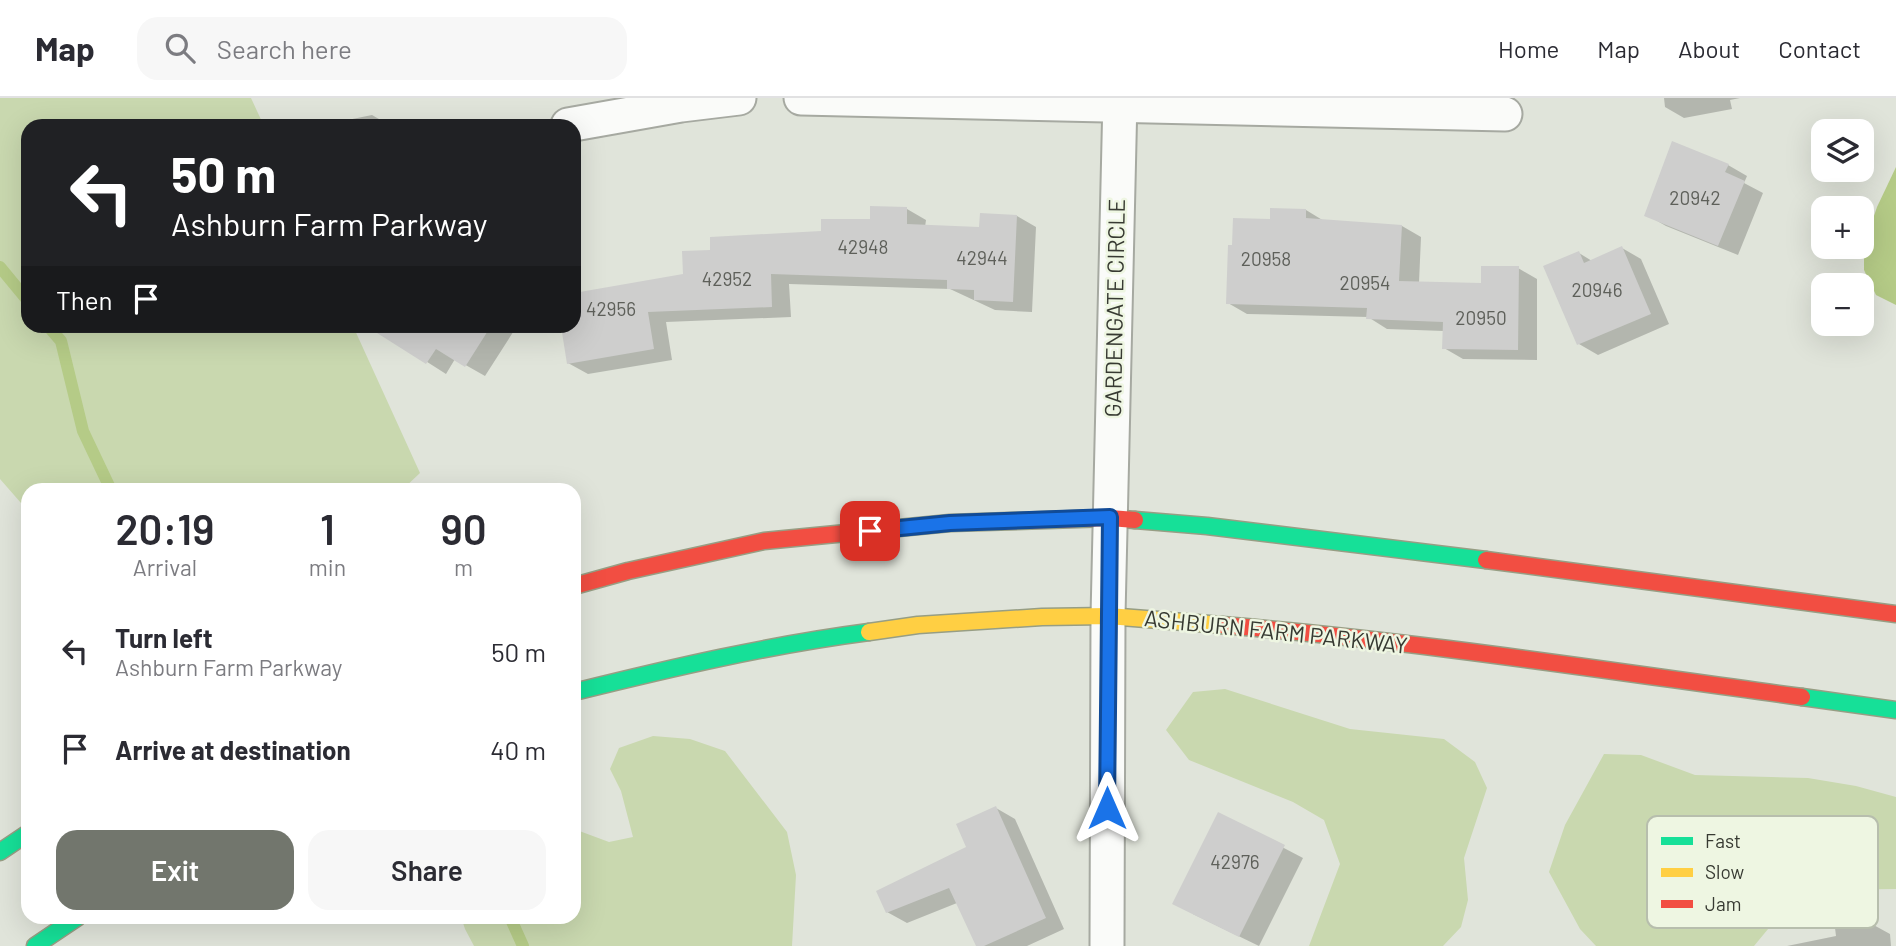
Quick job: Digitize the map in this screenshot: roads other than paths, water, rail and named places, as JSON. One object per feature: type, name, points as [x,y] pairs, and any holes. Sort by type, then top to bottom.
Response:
[{"type":"main road","points":[[581,584],[628,570],[764,541],[950,523],[1110,517],[1207,526],[1548,568],[1896,614]]},
{"type":"main road","name":"ASHBURN FARM PARKWAY","points":[[581,690],[675,667],[808,640],[918,625],[1042,617],[1108,616],[1293,631],[1896,710]]},
{"type":"main road","points":[[0,852],[21,838]]},
{"type":"main road","points":[[35,946],[68,924]]},
{"type":"street","points":[[581,123],[739,98]]},
{"type":"street","points":[[801,98],[1120,101],[1504,114]]},
{"type":"street","name":"GARDENGATE CIRCLE","points":[[1107,946],[1108,616],[1120,101]]},
{"type":"waterway","points":[[0,267],[21,292]]},
{"type":"waterway","points":[[54,333],[61,341],[83,431],[108,483]]},
{"type":"waterway","points":[[513,924],[523,946]]}]
